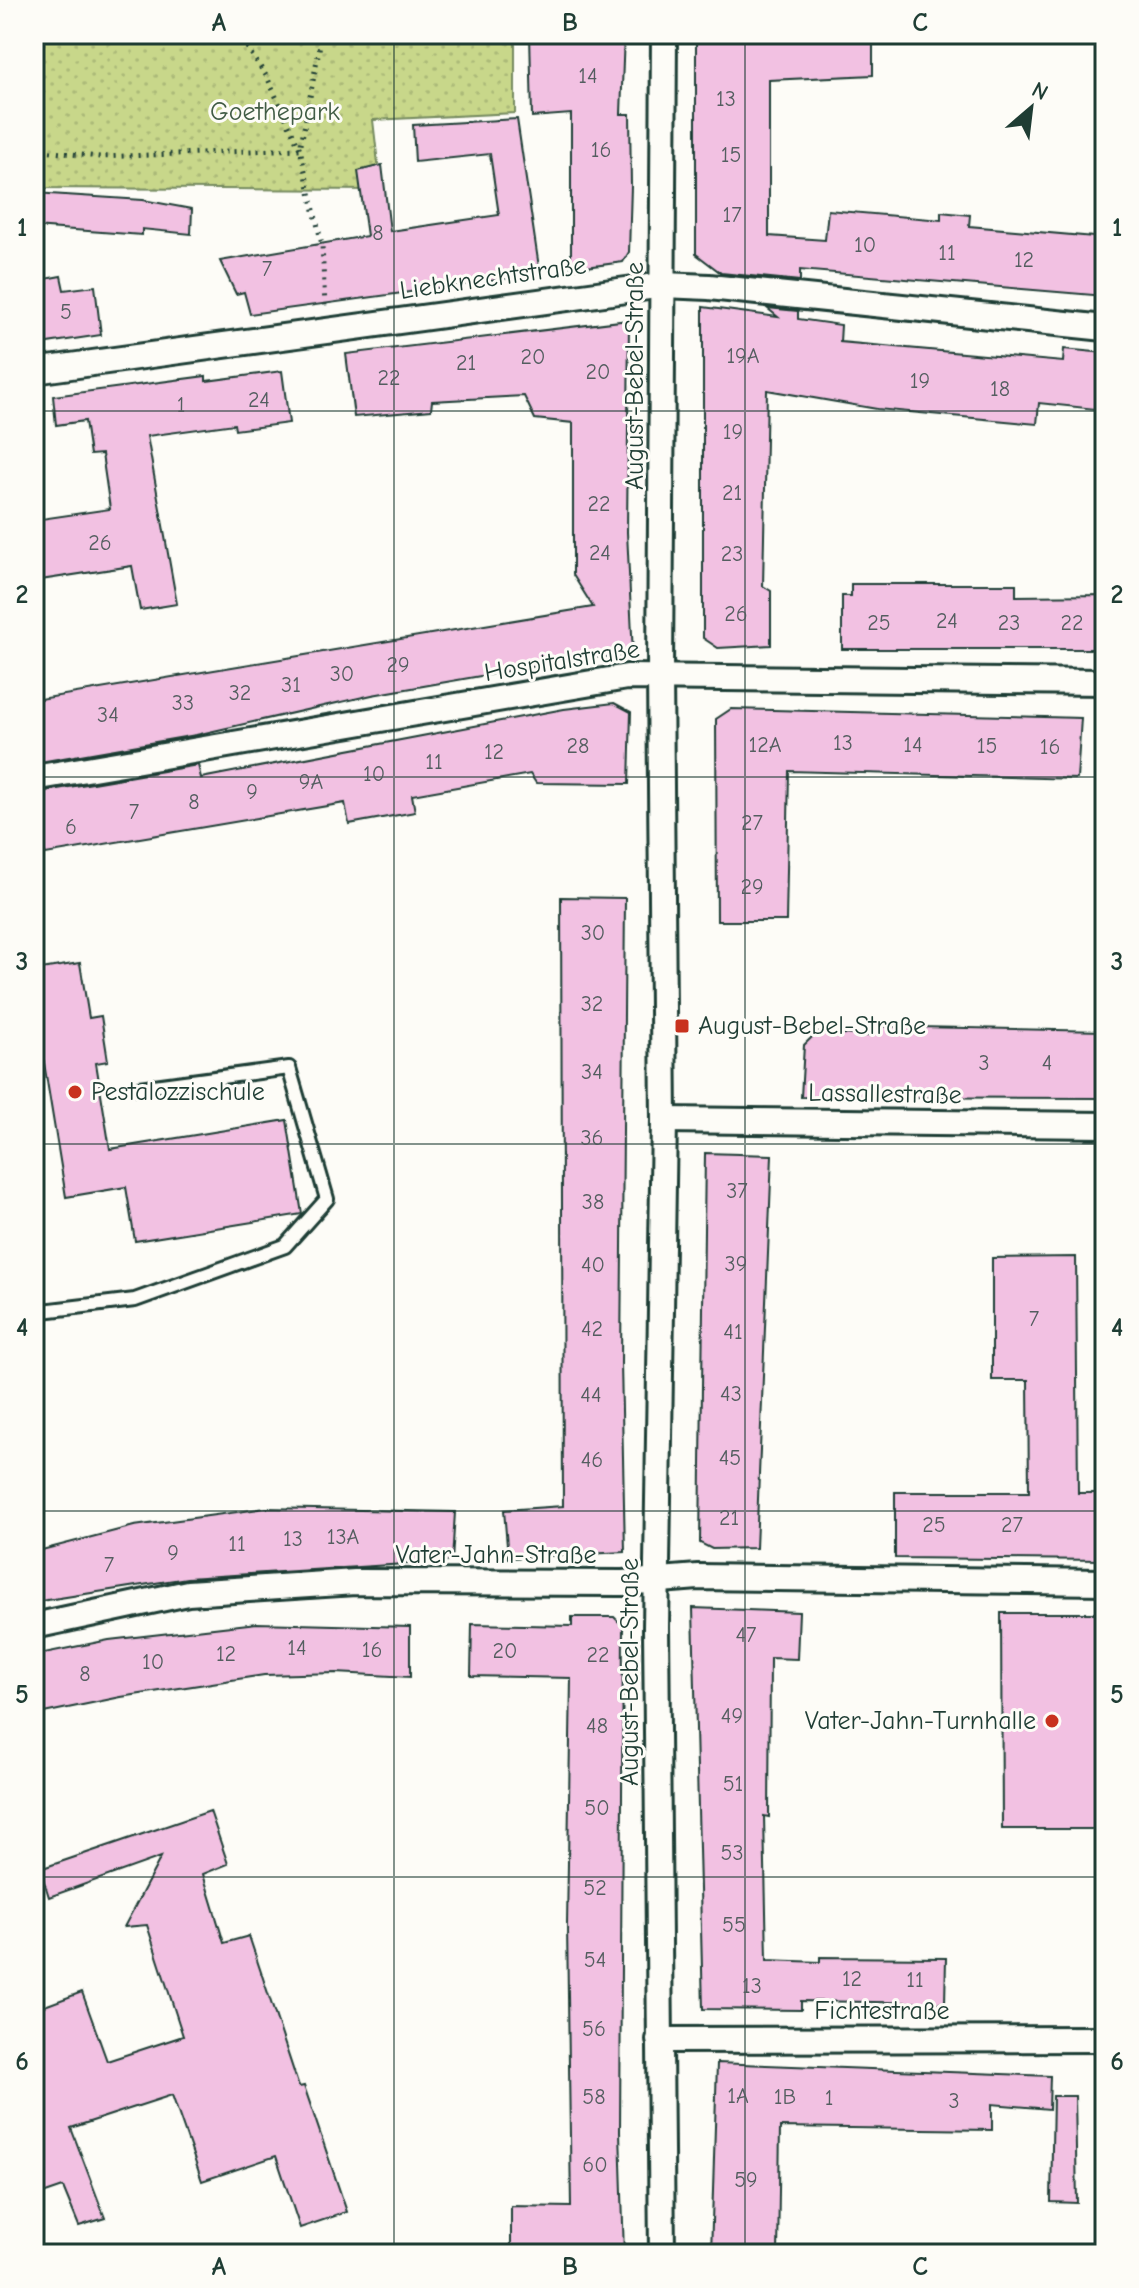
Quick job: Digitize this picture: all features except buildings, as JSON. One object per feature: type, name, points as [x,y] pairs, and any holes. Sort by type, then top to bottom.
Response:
[{"type":"street","name":"August-Bebel-Straße","points":[[662,2254],[657,1581],[664,1120],[660,675],[664,34]]},
{"type":"street","name":"Liebknechtstraße","points":[[34,371],[663,285],[709,287],[1105,328]]},
{"type":"street","name":"Hospitalstraße","points":[[34,778],[627,677],[1105,682]]},
{"type":"street","name":"Lassallestraße","points":[[664,1120],[1105,1125]]},
{"type":"street","name":"Vater-Jahn-Straße","points":[[34,1626],[188,1593],[355,1582],[657,1581],[698,1577],[1105,1582]]},
{"type":"street","name":"Fichtestraße","points":[[659,2040],[1105,2039]]},
{"type":"lane","points":[[34,1312],[135,1300],[285,1246],[327,1199],[289,1068],[139,1088]]},
{"type":"path","points":[[238,34],[267,77],[300,149],[322,245],[328,330]]},
{"type":"path","points":[[300,149],[322,34]]},
{"type":"path","points":[[34,150],[100,157],[300,149]]},
{"type":"green space","name":"Goethepark","points":[[34,34],[515,34],[515,113],[373,120],[381,190],[34,188]]},
{"type":"place","name":"August-Bebel-Straße","points":[[682,1026]]},
{"type":"place","name":"Pestalozzischule","points":[[75,1092]]},
{"type":"place","name":"Vater-Jahn-Turnhalle","points":[[1052,1721]]}]
